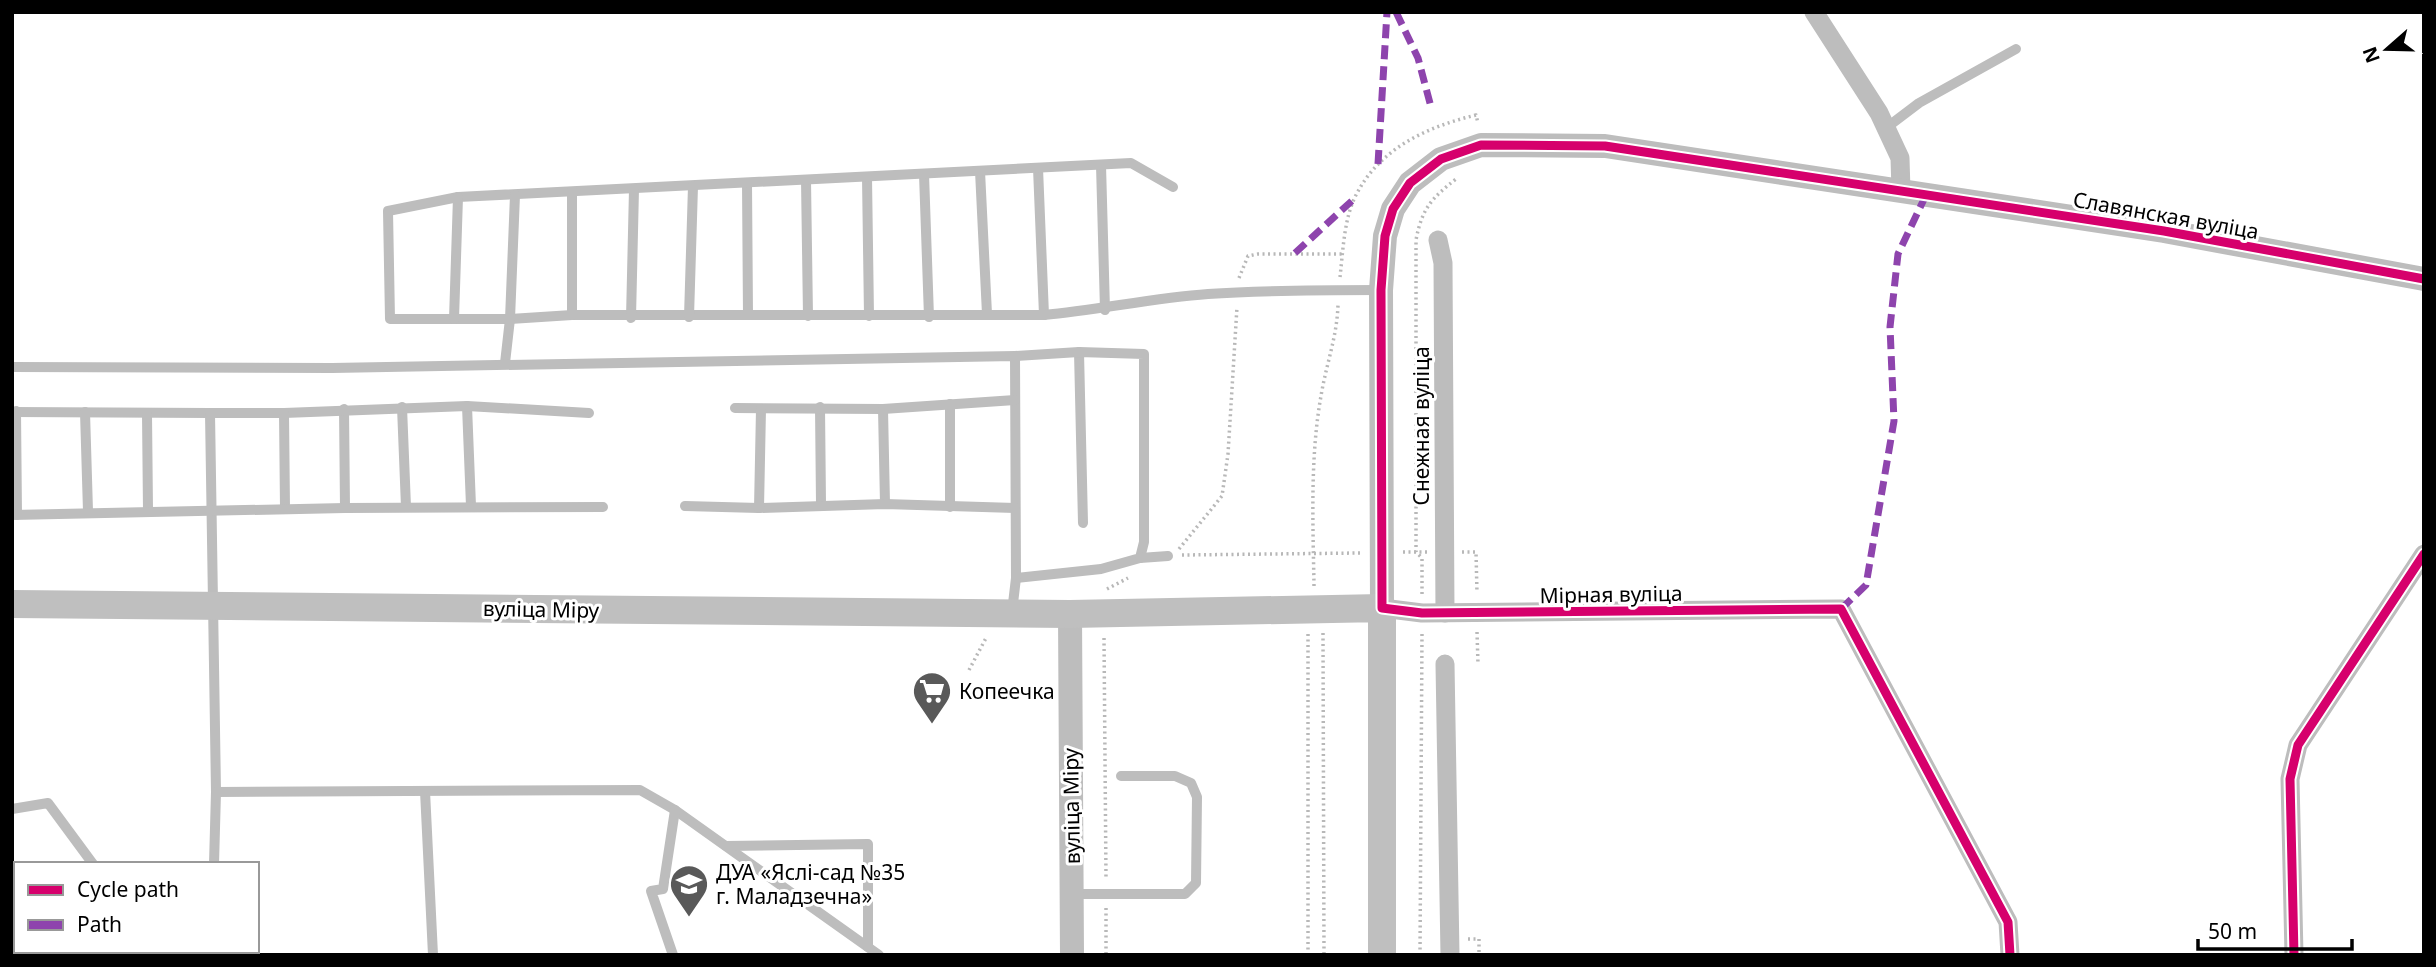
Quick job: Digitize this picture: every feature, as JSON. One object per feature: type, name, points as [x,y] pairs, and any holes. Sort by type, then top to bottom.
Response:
[{"type":"main road","name":"вуліца Міру","points":[[12,604],[1005,614],[1382,608]]},
{"type":"main road","points":[[1382,608],[1382,955]]},
{"type":"street","points":[[1814,12],[1886,128],[1900,159],[1901,191]]},
{"type":"street","name":"Славянская вуліца","points":[[1382,608],[1381,290],[1385,236],[1393,209],[1410,183],[1441,159],[1481,145],[1605,146],[2164,231],[2424,279]]},
{"type":"street","name":"Снежная вуліца","points":[[1438,240],[1443,263],[1445,613]]},
{"type":"street","points":[[2294,955],[2290,779],[2298,745],[2424,554]]},
{"type":"street","name":"Мірная вуліца","points":[[1382,608],[1422,613],[1841,609],[2008,922],[2010,955]]},
{"type":"street","name":"вуліца Міру","points":[[1070,614],[1072,955]]},
{"type":"street","points":[[1445,664],[1450,955]]},
{"type":"lane","points":[[1886,128],[1919,103],[2016,49]]},
{"type":"lane","points":[[1173,187],[1131,163],[458,197],[388,211],[390,319],[510,319],[572,315],[1044,315],[1105,310],[1132,301],[1238,293],[1381,290]]},
{"type":"lane","points":[[1101,164],[1105,310]]},
{"type":"lane","points":[[1038,168],[1044,315]]},
{"type":"lane","points":[[980,171],[987,314]]},
{"type":"lane","points":[[924,174],[929,317]]},
{"type":"lane","points":[[867,177],[869,316]]},
{"type":"lane","points":[[806,180],[808,316]]},
{"type":"lane","points":[[747,183],[748,315]]},
{"type":"lane","points":[[690,317],[693,186]]},
{"type":"lane","points":[[631,317],[634,188]]},
{"type":"lane","points":[[572,192],[572,315]]},
{"type":"lane","points":[[505,363],[510,319],[515,195]]},
{"type":"lane","points":[[454,319],[458,197]]},
{"type":"lane","points":[[12,367],[332,368],[1016,356],[1079,352],[1144,354],[1144,542],[1140,558]]},
{"type":"lane","points":[[1079,352],[1083,523]]},
{"type":"lane","points":[[1005,614],[1016,578],[1016,356]]},
{"type":"lane","points":[[734,408],[884,409],[1015,400]]},
{"type":"lane","points":[[950,404],[950,507]]},
{"type":"lane","points":[[467,406],[471,506]]},
{"type":"lane","points":[[589,413],[467,406],[285,413],[14,412],[14,515],[148,510],[211,512],[471,506],[603,507]]},
{"type":"lane","points":[[402,407],[405,507]]},
{"type":"lane","points":[[820,407],[821,505]]},
{"type":"lane","points":[[344,409],[345,508]]},
{"type":"lane","points":[[759,508],[761,409]]},
{"type":"lane","points":[[884,409],[885,504]]},
{"type":"lane","points":[[85,412],[88,511]]},
{"type":"lane","points":[[210,413],[216,792],[214,862]]},
{"type":"lane","points":[[285,413],[285,509]]},
{"type":"lane","points":[[147,414],[148,510]]},
{"type":"lane","points":[[685,506],[759,508],[885,504],[1015,508]]},
{"type":"lane","points":[[1016,578],[1101,569],[1140,558],[1168,556]]},
{"type":"lane","points":[[1072,894],[1185,894],[1196,883],[1197,797],[1191,783],[1175,776],[1121,776]]},
{"type":"lane","points":[[216,792],[640,790],[675,810],[879,955]]},
{"type":"lane","points":[[425,791],[433,955]]},
{"type":"lane","points":[[12,809],[48,803],[92,862]]},
{"type":"lane","points":[[673,955],[651,891],[663,889],[675,810]]},
{"type":"lane","points":[[725,846],[867,844],[867,947]]},
{"type":"path","points":[[1314,609],[1321,396],[1337,331],[1343,254],[1355,198],[1378,164],[1402,144],[1437,125],[1476,115]]},
{"type":"path","points":[[1104,591],[1182,547],[1222,496],[1228,454],[1239,273],[1248,256],[1343,254]]},
{"type":"path","points":[[1416,552],[1422,558],[1420,955]]},
{"type":"path","points":[[1168,556],[1476,552],[1477,603]]},
{"type":"path","points":[[969,670],[1005,614]]},
{"type":"path","points":[[1477,622],[1478,664]]},
{"type":"path","points":[[1308,955],[1308,633],[1325,633],[1324,955]]},
{"type":"marked path","points":[[1378,164],[1387,12]]},
{"type":"marked path","points":[[1396,12],[1418,58],[1431,107]]},
{"type":"marked path","points":[[1841,609],[1866,585],[1894,421],[1890,327],[1898,254],[1926,195]]},
{"type":"marked path","points":[[1295,253],[1355,198]]},
{"type":"cycle path","points":[[2010,955],[2008,922],[1841,609],[1422,613],[1382,608],[1381,290],[1385,236],[1393,209],[1410,183],[1441,159],[1481,145],[1605,146],[2164,231],[2424,279]]},
{"type":"cycle path","points":[[2294,955],[2290,779],[2298,745],[2424,554]]},
{"type":"place","name":"Копеечка","points":[[932,725]]},
{"type":"place","name":"ДУА «Яслі-сад №35 г. Маладзечна»","points":[[689,918]]}]
